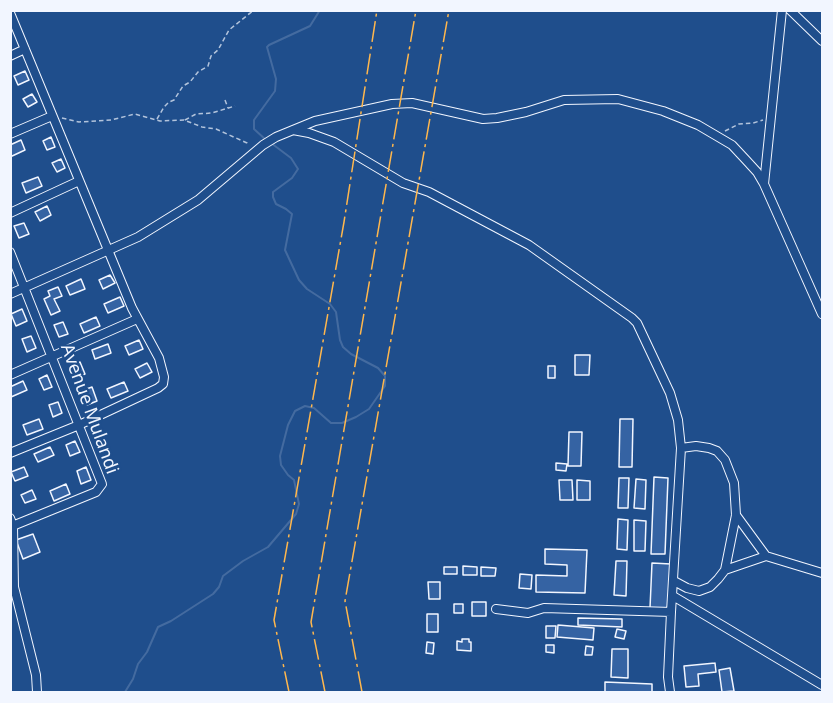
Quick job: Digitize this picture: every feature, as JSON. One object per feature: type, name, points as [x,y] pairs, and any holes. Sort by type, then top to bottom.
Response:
[{"type":"street","points":[[764,184],[782,10]]},
{"type":"street","points":[[790,10],[822,41]]},
{"type":"street","points":[[10,13],[108,250],[138,319],[159,358],[164,377],[163,384],[158,388],[79,425],[10,453]]},
{"type":"street","points":[[10,56],[25,49]]},
{"type":"street","points":[[10,294],[138,237],[198,200],[263,145],[276,137],[315,121],[392,104],[412,103],[483,118],[497,118],[564,100],[610,98],[639,103],[663,111],[717,135],[747,160],[764,184],[822,314]]},
{"type":"street","points":[[10,134],[52,116]]},
{"type":"street","points":[[292,130],[334,142],[403,183],[429,192],[521,240],[632,318],[642,331],[670,393],[678,420],[681,448],[668,677],[670,693]]},
{"type":"street","points":[[10,213],[79,181]]},
{"type":"street","name":"Avenue Mulandi","points":[[10,252],[102,484],[96,492],[11,524]]},
{"type":"street","points":[[10,375],[138,319]]},
{"type":"street","points":[[681,448],[696,446],[717,452],[725,460],[734,483],[736,515],[725,570]]},
{"type":"street","points":[[736,515],[766,556]]},
{"type":"street","points":[[11,524],[14,587],[36,675],[38,693]]},
{"type":"street","points":[[674,580],[687,588],[699,591],[710,587],[725,570],[766,556],[822,573]]},
{"type":"street","points":[[673,596],[822,685]]},
{"type":"street","points":[[496,609],[528,613],[544,608],[671,612]]},
{"type":"path","points":[[156,120],[164,107],[174,100],[183,86],[208,66],[229,30],[254,10]]},
{"type":"path","points":[[225,100],[228,108]]},
{"type":"path","points":[[184,120],[196,114],[212,113],[235,106]]},
{"type":"path","points":[[52,116],[79,122],[111,120],[135,114],[156,120],[184,120],[202,128],[216,129],[247,143],[250,156]]},
{"type":"path","points":[[717,135],[739,124],[770,121]]},
{"type":"building","points":[[25,71],[29,80],[18,85],[14,76]]},
{"type":"building","points":[[32,94],[37,102],[28,107],[23,99]]},
{"type":"building","points":[[51,137],[55,147],[47,150],[43,141]]},
{"type":"building","points":[[21,140],[25,150],[10,157],[10,145]]},
{"type":"building","points":[[61,159],[65,168],[57,172],[52,163]]},
{"type":"building","points":[[38,177],[42,186],[26,193],[22,183]]},
{"type":"building","points":[[47,206],[51,215],[40,221],[35,212]]},
{"type":"building","points":[[24,223],[29,234],[19,238],[14,226]]},
{"type":"building","points":[[110,275],[115,283],[103,289],[99,280]]},
{"type":"building","points":[[81,279],[85,289],[70,295],[66,286]]},
{"type":"building","points":[[58,287],[62,296],[54,299],[60,311],[51,315],[44,299],[50,296],[48,291]]},
{"type":"building","points":[[120,297],[124,306],[108,313],[104,304]]},
{"type":"building","points":[[22,309],[27,321],[16,326],[11,314]]},
{"type":"building","points":[[96,317],[100,326],[84,333],[80,324]]},
{"type":"building","points":[[63,322],[68,334],[59,337],[54,325]]},
{"type":"building","points":[[31,336],[36,348],[27,352],[22,339]]},
{"type":"building","points":[[139,340],[143,349],[129,355],[125,346]]},
{"type":"building","points":[[108,344],[111,353],[95,359],[92,350]]},
{"type":"building","points":[[575,355],[590,355],[589,375],[575,375]]},
{"type":"building","points":[[80,362],[85,374],[75,378],[70,365]]},
{"type":"building","points":[[147,363],[152,372],[140,378],[135,369]]},
{"type":"building","points":[[548,366],[555,366],[555,378],[548,378]]},
{"type":"building","points":[[47,375],[52,387],[44,390],[39,379]]},
{"type":"building","points":[[23,381],[27,390],[11,397],[10,387]]},
{"type":"building","points":[[124,382],[128,391],[111,398],[107,389]]},
{"type":"building","points":[[92,387],[97,401],[87,405],[81,391]]},
{"type":"building","points":[[58,402],[62,413],[53,417],[49,405]]},
{"type":"building","points":[[39,419],[43,429],[27,435],[23,425]]},
{"type":"building","points":[[620,419],[633,419],[632,467],[619,467]]},
{"type":"building","points":[[569,432],[582,432],[581,466],[568,466]]},
{"type":"building","points":[[75,441],[80,452],[70,456],[66,445]]},
{"type":"building","points":[[50,447],[54,455],[38,462],[34,454]]},
{"type":"building","points":[[556,463],[567,464],[566,471],[556,470]]},
{"type":"building","points":[[24,467],[28,476],[15,481],[11,472]]},
{"type":"building","points":[[86,467],[91,480],[81,484],[77,471]]},
{"type":"building","points":[[654,477],[668,478],[665,554],[651,554]]},
{"type":"building","points":[[619,478],[629,478],[628,508],[618,508]]},
{"type":"building","points":[[636,479],[646,480],[645,509],[634,508]]},
{"type":"building","points":[[559,480],[572,480],[573,500],[560,500]]},
{"type":"building","points":[[577,480],[590,481],[590,500],[577,500]]},
{"type":"building","points":[[66,484],[70,494],[54,501],[50,491]]},
{"type":"building","points":[[32,490],[36,499],[25,503],[21,495]]},
{"type":"building","points":[[618,519],[628,520],[627,550],[617,549]]},
{"type":"building","points":[[634,520],[646,521],[645,551],[634,551]]},
{"type":"building","points":[[33,534],[40,552],[23,559],[16,540]]},
{"type":"building","points":[[545,549],[587,550],[585,593],[536,592],[536,575],[567,576],[567,565],[545,564]]},
{"type":"building","points":[[616,561],[627,561],[626,596],[614,595]]},
{"type":"building","points":[[652,563],[671,564],[669,609],[650,608]]},
{"type":"building","points":[[463,566],[477,567],[477,575],[463,575]]},
{"type":"building","points":[[444,567],[457,567],[457,574],[444,574]]},
{"type":"building","points":[[481,567],[496,568],[495,576],[481,576]]},
{"type":"building","points":[[520,574],[532,575],[531,589],[519,588]]},
{"type":"building","points":[[428,582],[440,582],[440,599],[429,599]]},
{"type":"building","points":[[472,602],[486,602],[486,616],[472,616]]},
{"type":"building","points":[[454,604],[463,604],[463,613],[454,613]]},
{"type":"building","points":[[427,614],[438,614],[438,632],[427,632]]},
{"type":"building","points":[[578,618],[622,619],[622,627],[578,625]]},
{"type":"building","points":[[558,625],[594,628],[593,640],[557,637]]},
{"type":"building","points":[[546,626],[556,626],[555,638],[546,638]]},
{"type":"building","points":[[617,629],[626,631],[624,639],[615,637]]},
{"type":"building","points":[[462,639],[469,639],[471,651],[457,650],[457,641],[462,642]]},
{"type":"building","points":[[427,642],[434,643],[433,654],[426,653]]},
{"type":"building","points":[[546,645],[554,645],[554,653],[546,652]]},
{"type":"building","points":[[586,646],[593,647],[592,655],[585,655]]},
{"type":"building","points":[[612,649],[628,649],[628,678],[611,677]]},
{"type":"building","points":[[715,663],[716,672],[698,674],[699,686],[686,687],[684,666]]},
{"type":"building","points":[[730,668],[734,691],[722,692],[719,670]]},
{"type":"building","points":[[605,682],[652,684],[652,692],[605,692]]},
{"type":"waterway","points":[[266,140],[254,129],[254,120],[275,91],[276,79],[267,47],[310,26],[320,10]]},
{"type":"waterway","points":[[125,692],[158,627],[213,594],[219,587],[223,576],[268,547],[296,514],[299,504],[294,480],[281,465],[280,456],[288,425],[295,411],[305,406],[314,408],[331,423],[342,423],[369,409],[385,386],[385,376],[378,368],[351,354],[343,347],[336,312],[330,304],[307,289],[299,280],[285,250],[292,214],[276,204],[273,197],[273,192],[292,178],[298,169],[291,158],[271,143]]},
{"type":"power","points":[[289,692],[274,620],[344,222],[377,10]]},
{"type":"power","points":[[325,692],[311,622],[416,10]]},
{"type":"power","points":[[362,692],[345,601],[449,10]]}]
